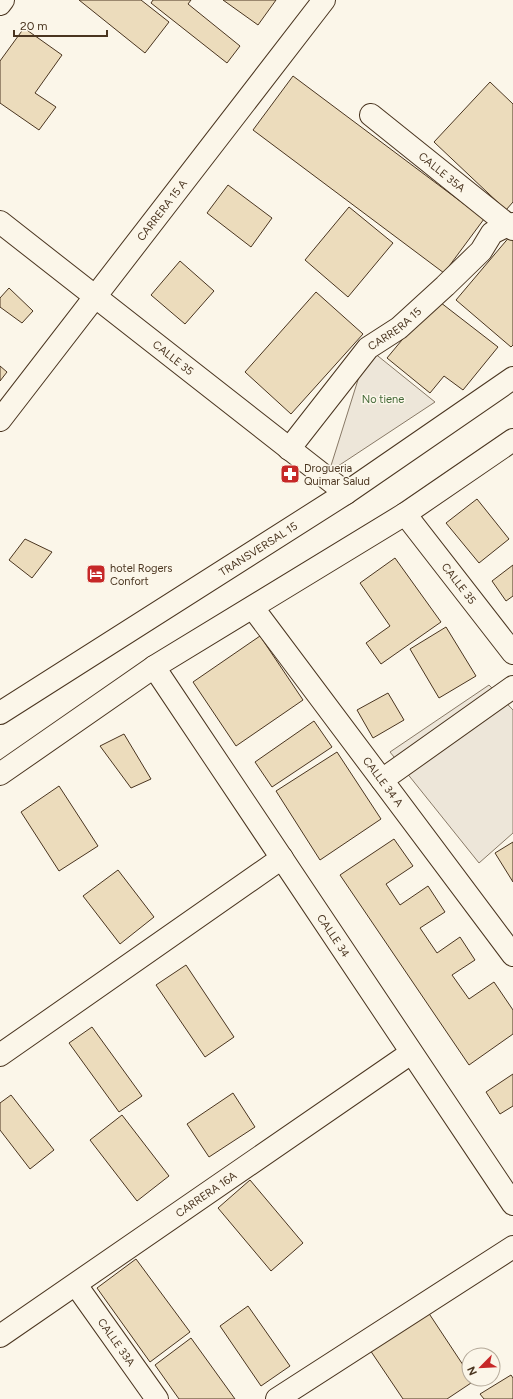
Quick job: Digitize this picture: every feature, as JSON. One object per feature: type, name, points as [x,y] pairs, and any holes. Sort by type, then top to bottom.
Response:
[{"type":"street","points":[[0,4],[3,0]]},
{"type":"street","name":"CARRERA 15 A","points":[[0,420],[324,0]]},
{"type":"street","name":"CALLE 35A","points":[[371,115],[511,226]]},
{"type":"street","name":"CALLE 35","points":[[0,222],[346,493]]},
{"type":"street","name":"CARRERA 15","points":[[289,449],[368,348],[399,328],[433,298],[481,251],[492,233],[511,226]]},
{"type":"street","name":"TRANSVERSAL 15","points":[[0,713],[346,493],[513,378]]},
{"type":"street","points":[[0,774],[154,667],[405,514],[513,440]]},
{"type":"street","name":"CALLE 35","points":[[405,514],[513,653]]},
{"type":"street","name":"CALLE 34 A","points":[[253,608],[513,955]]},
{"type":"street","name":"CALLE 34","points":[[154,667],[411,1053],[511,1196]]},
{"type":"street","points":[[382,780],[513,687]]},
{"type":"street","points":[[0,1054],[282,858]]},
{"type":"street","name":"CARRERA 16A","points":[[0,1336],[411,1053]]},
{"type":"street","points":[[277,1399],[513,1247]]},
{"type":"street","name":"CALLE 33A","points":[[76,1285],[157,1399]]},
{"type":"green space","name":"No tiene","points":[[368,348],[435,402],[329,472]]},
{"type":"green space","points":[[489,685],[513,710],[513,833],[479,863],[390,752]]},
{"type":"building","points":[[79,0],[141,0],[169,22],[145,53]]},
{"type":"building","points":[[153,0],[191,0],[188,4],[240,46],[227,63],[151,3]]},
{"type":"building","points":[[223,0],[276,0],[258,25]]},
{"type":"building","points":[[24,28],[62,55],[35,93],[56,107],[39,130],[0,103],[0,61]]},
{"type":"building","points":[[293,76],[484,219],[444,273],[253,130]]},
{"type":"building","points":[[490,82],[513,104],[513,202],[506,210],[434,142]]},
{"type":"building","points":[[228,185],[272,218],[251,247],[207,213]]},
{"type":"building","points":[[349,207],[393,243],[348,297],[305,260]]},
{"type":"building","points":[[511,235],[513,237],[513,345],[511,347],[456,300]]},
{"type":"building","points":[[180,261],[214,291],[185,324],[151,295]]},
{"type":"building","points":[[9,288],[33,311],[22,323],[0,307],[0,298]]},
{"type":"building","points":[[316,292],[363,334],[291,414],[245,372]]},
{"type":"building","points":[[436,299],[498,347],[463,390],[444,376],[430,393],[387,358]]},
{"type":"building","points":[[0,366],[7,372],[0,381]]},
{"type":"building","points":[[477,499],[509,539],[479,563],[446,523]]},
{"type":"building","points":[[25,539],[52,552],[32,578],[9,560]]},
{"type":"building","points":[[395,558],[441,622],[381,664],[366,643],[390,626],[360,583]]},
{"type":"building","points":[[513,565],[513,596],[506,601],[492,581]]},
{"type":"building","points":[[446,627],[476,676],[439,698],[410,649]]},
{"type":"building","points":[[260,636],[303,700],[236,746],[193,682]]},
{"type":"building","points":[[388,693],[404,720],[373,738],[357,710]]},
{"type":"building","points":[[314,721],[332,747],[272,787],[255,762]]},
{"type":"building","points":[[124,734],[151,779],[131,788],[100,746]]},
{"type":"building","points":[[337,752],[381,819],[320,860],[276,791]]},
{"type":"building","points":[[59,786],[98,846],[59,871],[21,812]]},
{"type":"building","points":[[394,839],[413,866],[386,884],[400,905],[428,886],[445,912],[420,928],[437,953],[460,937],[475,960],[452,975],[469,999],[494,982],[513,1010],[513,1034],[469,1065],[340,875]]},
{"type":"building","points":[[513,842],[513,882],[495,853]]},
{"type":"building","points":[[118,870],[154,917],[120,944],[83,896]]},
{"type":"building","points":[[186,965],[234,1037],[205,1057],[156,985]]},
{"type":"building","points":[[92,1027],[142,1096],[119,1112],[69,1043]]},
{"type":"building","points":[[513,1074],[513,1106],[500,1114],[486,1092]]},
{"type":"building","points":[[233,1093],[255,1127],[209,1157],[187,1124]]},
{"type":"building","points":[[11,1095],[54,1150],[30,1169],[0,1130],[0,1103]]},
{"type":"building","points":[[122,1115],[169,1176],[137,1201],[90,1140]]},
{"type":"building","points":[[250,1180],[303,1243],[271,1271],[218,1208]]},
{"type":"building","points":[[136,1259],[190,1332],[150,1362],[97,1288]]},
{"type":"building","points":[[248,1306],[290,1366],[261,1386],[220,1326]]},
{"type":"building","points":[[428,1312],[461,1362],[461,1387],[465,1387],[447,1399],[403,1399],[370,1350]]},
{"type":"building","points":[[191,1338],[235,1399],[179,1399],[155,1365]]},
{"type":"building","points":[[511,1375],[513,1378],[513,1399],[484,1399],[480,1394],[491,1387],[501,1387],[501,1381]]},
{"type":"place","name":"Drogueria Quimar Salud","points":[[290,474]]},
{"type":"place","name":"hotel Rogers Confort","points":[[96,574]]}]
